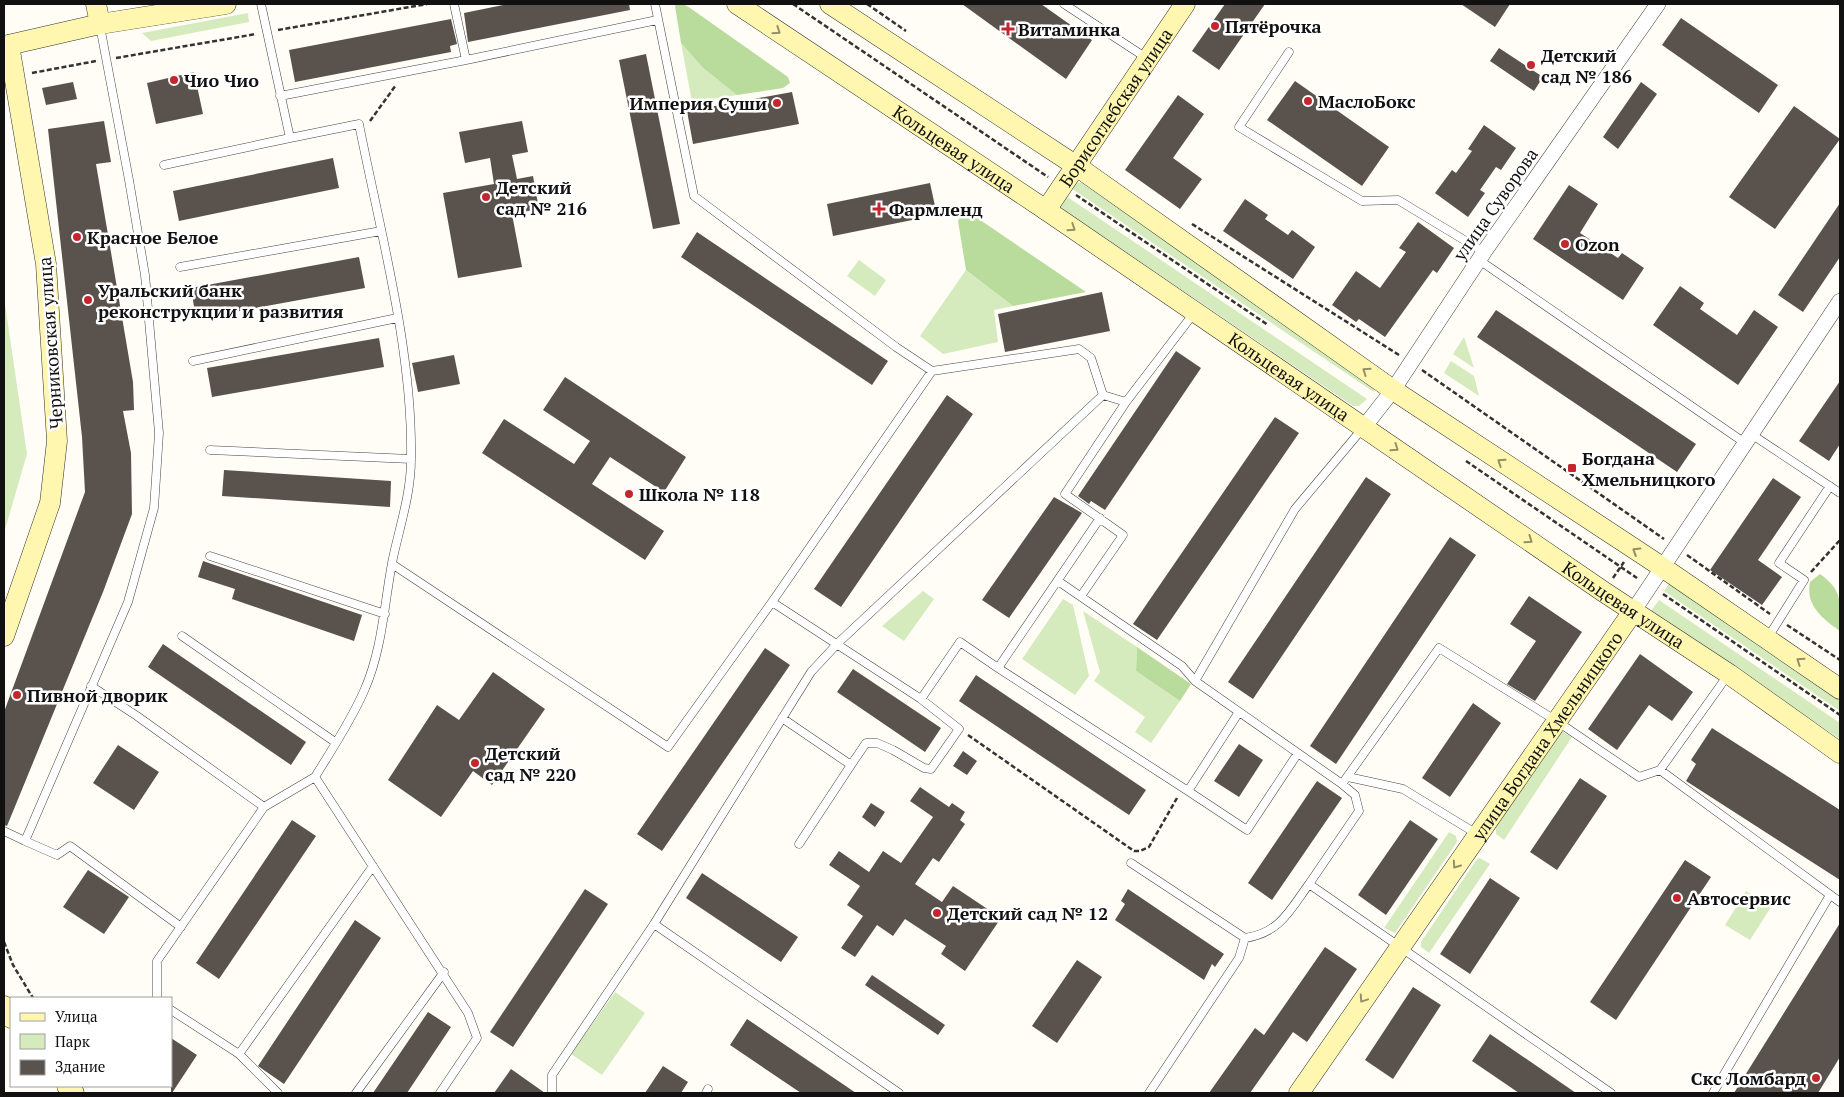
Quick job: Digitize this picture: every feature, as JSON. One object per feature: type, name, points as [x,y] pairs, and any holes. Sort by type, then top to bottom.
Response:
[{"type":"main road","points":[[96,4],[100,24]]},
{"type":"main road","points":[[7,45],[100,24],[226,4]]},
{"type":"main road","name":"Кольцевая улица","points":[[737,4],[1046,210],[1604,592],[1730,674],[1840,753]]},
{"type":"main road","points":[[830,4],[1075,165],[1393,390],[1662,567],[1840,689]]},
{"type":"main road","name":"Борисоглебская улица","points":[[1046,210],[1185,4]]},
{"type":"main road","name":"Черниковская улица","points":[[4,636],[50,503],[57,441],[46,264],[16,76],[7,45]]},
{"type":"main road","name":"улица Богдана Хмельницкого","points":[[1299,1093],[1555,720],[1634,610]]},
{"type":"street","name":"улица Суворова","points":[[1364,427],[1393,390],[1481,256],[1658,4]]},
{"type":"street","name":"улица Богдана Хмельницкого","points":[[1634,610],[1840,301]]},
{"type":"lane","points":[[261,4],[290,138]]},
{"type":"lane","points":[[454,4],[466,60]]},
{"type":"lane","points":[[655,4],[694,196],[888,342],[932,371],[1079,349],[1091,358],[1103,395]]},
{"type":"lane","points":[[1064,4],[1148,60]]},
{"type":"lane","points":[[280,96],[657,20]]},
{"type":"lane","points":[[25,841],[90,686],[128,602],[154,508],[158,434],[145,275],[130,180],[100,24]]},
{"type":"lane","points":[[1289,52],[1239,127],[1362,201],[1398,200],[1748,438],[1840,493]]},
{"type":"lane","points":[[157,997],[157,961],[180,927],[264,807],[315,777],[364,692],[376,660],[392,564],[408,493],[411,459],[407,385],[397,318],[359,124],[164,166]]},
{"type":"lane","points":[[180,267],[381,231]]},
{"type":"lane","points":[[1081,596],[1123,535],[1065,494],[1126,402],[1195,312]]},
{"type":"lane","points":[[193,361],[397,318]]},
{"type":"lane","points":[[392,564],[668,748],[932,371]]},
{"type":"lane","points":[[1103,395],[1126,402]]},
{"type":"lane","points":[[552,1093],[552,1075],[654,924],[811,672],[838,643],[1103,395]]},
{"type":"lane","points":[[1195,680],[1295,509],[1364,427]]},
{"type":"lane","points":[[210,450],[411,459]]},
{"type":"lane","points":[[1766,638],[1804,580],[1779,563],[1830,486]]},
{"type":"lane","points":[[998,668],[1100,518]]},
{"type":"lane","points":[[210,556],[385,614]]},
{"type":"lane","points":[[1058,581],[1182,666],[1195,680],[1355,795],[1359,811],[1283,921],[1261,936],[1245,938],[1131,863]]},
{"type":"lane","points":[[772,602],[922,699],[959,729],[931,769],[924,768],[893,750],[872,743],[866,743],[799,844]]},
{"type":"lane","points":[[182,636],[336,742]]},
{"type":"lane","points":[[922,699],[960,642],[1248,830],[1298,753]]},
{"type":"lane","points":[[1342,784],[1439,648],[1555,720],[1640,777],[1660,770],[1730,674]]},
{"type":"lane","points":[[90,686],[145,721],[264,807]]},
{"type":"lane","points":[[1185,789],[1239,712]]},
{"type":"lane","points":[[782,718],[851,765]]},
{"type":"lane","points":[[1660,770],[1840,902]]},
{"type":"lane","points":[[315,777],[444,972],[468,1013],[477,1038],[440,1093]]},
{"type":"lane","points":[[1348,777],[1403,789],[1478,834]]},
{"type":"lane","points":[[4,832],[57,855],[70,846],[180,927]]},
{"type":"lane","points":[[239,1054],[373,866]]},
{"type":"lane","points":[[1310,884],[1611,1093]]},
{"type":"lane","points":[[1713,1093],[1830,895]]},
{"type":"lane","points":[[654,924],[899,1093]]},
{"type":"lane","points":[[1149,1093],[1239,958],[1245,938]]},
{"type":"lane","points":[[356,1093],[444,972]]},
{"type":"lane","points":[[172,1011],[239,1054],[278,1093]]},
{"type":"path","points":[[16,76],[427,4]]},
{"type":"path","points":[[867,4],[907,32]]},
{"type":"path","points":[[361,134],[405,72]]},
{"type":"path","points":[[1192,224],[1411,362],[1675,548],[1840,660]]},
{"type":"path","points":[[1604,592],[1646,527]]},
{"type":"path","points":[[1804,580],[1840,540]]},
{"type":"path","points":[[959,729],[1134,851],[1140,851],[1149,847],[1185,789]]},
{"type":"path","points":[[4,942],[13,965],[32,997]]},
{"type":"green space","points":[[683,4],[690,8],[788,77],[790,83],[783,88],[737,95],[703,68],[681,43],[675,6]]},
{"type":"green space","points":[[248,13],[249,22],[151,41],[142,33]]},
{"type":"green space","points":[[681,43],[703,68],[737,95],[692,102]]},
{"type":"green space","points":[[1075,182],[1082,183],[1370,379],[1374,392],[1068,186]]},
{"type":"green space","points":[[1063,194],[1367,399],[1359,406],[1353,406],[1067,212],[1061,207],[1060,200]]},
{"type":"green space","points":[[964,209],[1086,292],[1013,306],[966,270],[958,221]]},
{"type":"green space","points":[[859,260],[886,280],[875,296],[847,276]]},
{"type":"green space","points":[[966,270],[1013,306],[994,310],[998,342],[943,354],[920,336]]},
{"type":"green space","points":[[4,297],[27,454],[4,533]]},
{"type":"green space","points":[[1464,337],[1474,368],[1453,354]]},
{"type":"green space","points":[[1451,361],[1474,376],[1479,396],[1444,373]]},
{"type":"green space","points":[[1820,574],[1828,580],[1837,592],[1840,606],[1840,631],[1827,622],[1817,611],[1810,598],[1810,582]]},
{"type":"green space","points":[[1670,582],[1840,697],[1840,711],[1664,591]]},
{"type":"green space","points":[[923,591],[934,599],[904,641],[882,626]]},
{"type":"green space","points":[[1063,599],[1073,605],[1089,676],[1075,695],[1022,659]]},
{"type":"green space","points":[[1659,600],[1840,723],[1840,739],[1651,611]]},
{"type":"green space","points":[[1083,611],[1137,647],[1136,671],[1180,701],[1151,743],[1135,732],[1145,717],[1094,681],[1100,672]]},
{"type":"green space","points":[[1137,647],[1191,684],[1180,701],[1136,671]]},
{"type":"green space","points":[[1560,732],[1572,737],[1504,840],[1496,834],[1496,828]]},
{"type":"green space","points":[[1449,832],[1456,836],[1457,842],[1395,933],[1384,928]]},
{"type":"green space","points":[[1480,858],[1490,864],[1429,953],[1421,947],[1421,942],[1477,859]]},
{"type":"green space","points":[[1746,891],[1771,907],[1750,940],[1725,925]]},
{"type":"green space","points":[[615,992],[645,1013],[602,1075],[571,1054]]},
{"type":"building","points":[[508,4],[629,4],[630,10],[468,42],[464,13]]},
{"type":"building","points":[[962,4],[1041,4],[1092,40],[1066,79]]},
{"type":"building","points":[[1225,4],[1265,4],[1219,70],[1192,51]]},
{"type":"building","points":[[1461,4],[1510,4],[1495,27]]},
{"type":"building","points":[[1681,18],[1778,85],[1759,113],[1662,45]]},
{"type":"building","points":[[451,19],[457,44],[450,46],[451,52],[295,82],[289,50]]},
{"type":"building","points":[[1499,48],[1543,77],[1534,91],[1490,61]]},
{"type":"building","points":[[646,54],[680,224],[653,229],[619,60]]},
{"type":"building","points":[[194,72],[203,114],[156,124],[147,83]]},
{"type":"building","points":[[1295,81],[1389,147],[1362,186],[1267,120]]},
{"type":"building","points":[[73,82],[77,99],[46,105],[42,88]]},
{"type":"building","points":[[1641,82],[1657,94],[1618,149],[1603,137]]},
{"type":"building","points":[[792,92],[799,124],[693,144],[687,111]]},
{"type":"building","points":[[1178,95],[1204,114],[1173,158],[1202,179],[1180,209],[1125,170]]},
{"type":"building","points":[[1794,106],[1840,139],[1775,229],[1729,197]]},
{"type":"building","points":[[104,121],[111,162],[96,164],[133,382],[134,410],[123,411],[131,453],[132,514],[103,592],[7,826],[4,825],[4,712],[85,492],[82,437],[48,129]]},
{"type":"building","points":[[522,121],[528,152],[512,155],[517,179],[533,176],[539,209],[512,214],[522,267],[458,278],[443,193],[494,184],[490,158],[465,163],[459,132]]},
{"type":"building","points":[[1484,125],[1516,148],[1501,170],[1496,167],[1480,190],[1485,193],[1468,217],[1435,193],[1452,170],[1456,173],[1472,151],[1468,149]]},
{"type":"building","points":[[333,158],[339,188],[179,221],[173,191]]},
{"type":"building","points":[[930,183],[937,215],[833,236],[827,204]]},
{"type":"building","points":[[1569,185],[1598,204],[1580,233],[1618,258],[1622,253],[1644,268],[1623,300],[1533,239]]},
{"type":"building","points":[[1245,199],[1268,215],[1265,219],[1288,235],[1292,230],[1315,247],[1293,279],[1223,231]]},
{"type":"building","points":[[1840,203],[1840,257],[1803,312],[1778,295]]},
{"type":"building","points":[[1418,222],[1454,248],[1437,273],[1433,270],[1385,337],[1359,319],[1356,322],[1332,305],[1356,271],[1380,288],[1406,252],[1399,248]]},
{"type":"building","points":[[697,232],[888,361],[872,385],[681,257]]},
{"type":"building","points":[[359,257],[365,288],[196,319],[191,288]]},
{"type":"building","points":[[1680,286],[1704,303],[1700,309],[1737,335],[1754,310],[1778,327],[1738,385],[1653,325]]},
{"type":"building","points":[[1102,292],[1110,331],[1005,352],[998,314]]},
{"type":"building","points":[[1496,310],[1696,444],[1677,472],[1477,337]]},
{"type":"building","points":[[379,338],[384,367],[212,397],[207,368]]},
{"type":"building","points":[[1176,351],[1201,368],[1105,510],[1091,501],[1089,504],[1078,496]]},
{"type":"building","points":[[454,355],[460,384],[418,392],[412,363]]},
{"type":"building","points":[[565,377],[686,457],[664,492],[610,457],[592,484],[664,531],[645,560],[482,453],[504,419],[574,464],[590,441],[543,410]]},
{"type":"building","points":[[1840,381],[1840,444],[1829,461],[1799,441]]},
{"type":"building","points":[[947,395],[973,414],[841,607],[814,589]]},
{"type":"building","points":[[1275,417],[1299,433],[1157,640],[1133,624]]},
{"type":"building","points":[[224,470],[391,481],[390,507],[222,496]]},
{"type":"building","points":[[1366,477],[1391,494],[1253,699],[1228,682]]},
{"type":"building","points":[[1773,478],[1801,497],[1758,560],[1782,577],[1762,605],[1710,570]]},
{"type":"building","points":[[1054,497],[1082,513],[1009,618],[982,600]]},
{"type":"building","points":[[1450,537],[1476,555],[1336,764],[1310,746]]},
{"type":"building","points":[[203,561],[362,615],[354,641],[232,599],[235,589],[198,577]]},
{"type":"building","points":[[1529,596],[1582,632],[1535,701],[1507,684],[1536,641],[1510,624]]},
{"type":"building","points":[[163,644],[306,742],[291,765],[148,667]]},
{"type":"building","points":[[765,648],[790,665],[662,851],[637,834]]},
{"type":"building","points":[[1640,654],[1693,692],[1672,721],[1649,705],[1617,750],[1588,729]]},
{"type":"building","points":[[853,669],[941,728],[925,752],[837,692]]},
{"type":"building","points":[[493,672],[545,709],[492,785],[473,771],[441,817],[388,780],[437,705],[459,720]]},
{"type":"building","points":[[976,675],[1146,790],[1129,815],[959,701]]},
{"type":"building","points":[[1473,703],[1501,723],[1450,797],[1422,778]]},
{"type":"building","points":[[1712,728],[1840,810],[1840,880],[1686,781],[1696,764],[1691,760]]},
{"type":"building","points":[[1239,744],[1263,760],[1239,797],[1214,781]]},
{"type":"building","points":[[118,745],[159,772],[134,810],[93,783]]},
{"type":"building","points":[[963,751],[977,761],[967,775],[953,766]]},
{"type":"building","points":[[1580,778],[1607,796],[1557,870],[1530,852]]},
{"type":"building","points":[[1317,781],[1342,798],[1272,900],[1248,883]]},
{"type":"building","points":[[920,787],[949,807],[952,803],[965,812],[960,820],[965,824],[939,862],[933,858],[915,884],[942,902],[953,886],[1001,918],[965,971],[941,954],[946,946],[905,919],[893,936],[877,925],[855,957],[841,948],[863,916],[847,905],[860,886],[829,865],[839,851],[869,872],[883,851],[901,863],[933,817],[910,801]]},
{"type":"building","points":[[871,803],[885,812],[875,827],[862,817]]},
{"type":"building","points":[[292,820],[316,836],[219,979],[196,963]]},
{"type":"building","points":[[1410,820],[1438,839],[1386,915],[1358,895]]},
{"type":"building","points":[[1685,860],[1711,877],[1616,1020],[1590,1002]]},
{"type":"building","points":[[88,870],[129,897],[104,934],[63,907]]},
{"type":"building","points":[[702,873],[798,937],[781,962],[686,898]]},
{"type":"building","points":[[1490,878],[1520,898],[1470,974],[1440,954]]},
{"type":"building","points":[[585,889],[608,904],[513,1047],[490,1032]]},
{"type":"building","points":[[1128,889],[1224,954],[1215,967],[1212,964],[1204,980],[1115,920],[1125,904],[1121,901]]},
{"type":"building","points":[[355,920],[381,938],[284,1084],[258,1066]]},
{"type":"building","points":[[1840,923],[1840,1057],[1818,1093],[1734,1093]]},
{"type":"building","points":[[1325,947],[1357,969],[1307,1042],[1293,1032],[1250,1093],[1209,1093],[1255,1028],[1264,1035]]},
{"type":"building","points":[[1077,960],[1102,977],[1057,1043],[1032,1026]]},
{"type":"building","points":[[872,975],[945,1025],[938,1035],[865,985]]},
{"type":"building","points":[[1413,987],[1441,1005],[1393,1079],[1365,1060]]},
{"type":"building","points":[[428,1012],[451,1027],[407,1093],[373,1093]]},
{"type":"building","points":[[747,1019],[856,1093],[801,1093],[730,1045]]},
{"type":"building","points":[[1490,1034],[1576,1093],[1519,1093],[1472,1061]]},
{"type":"building","points":[[172,1039],[197,1055],[171,1093],[172,1087]]},
{"type":"building","points":[[663,1066],[688,1082],[681,1093],[645,1093]]},
{"type":"building","points":[[511,1069],[545,1093],[494,1093]]},
{"type":"place","name":"Пятёрочка","points":[[1215,26]]},
{"type":"place","name":"Витаминка","points":[[1008,29]]},
{"type":"place","name":"Детский сад № 186","points":[[1531,65]]},
{"type":"place","name":"Чио Чио","points":[[174,80]]},
{"type":"place","name":"МаслоБокс","points":[[1308,101]]},
{"type":"place","name":"Империя Суши","points":[[777,103]]},
{"type":"place","name":"Детский сад № 216","points":[[486,197]]},
{"type":"place","name":"Фармленд","points":[[879,209]]},
{"type":"place","name":"Красное Белое","points":[[77,237]]},
{"type":"place","name":"Ozon","points":[[1565,244]]},
{"type":"place","name":"Уральский банк реконструкции и развития","points":[[88,300]]},
{"type":"place","name":"Богдана Хмельницкого","points":[[1572,468]]},
{"type":"place","name":"Школа № 118","points":[[629,494]]},
{"type":"place","name":"Пивной дворик","points":[[17,695]]},
{"type":"place","name":"Детский сад № 220","points":[[475,763]]},
{"type":"place","name":"Автосервис","points":[[1677,898]]},
{"type":"place","name":"Детский сад № 12","points":[[937,913]]},
{"type":"place","name":"Скс Ломбард","points":[[1816,1078]]}]
